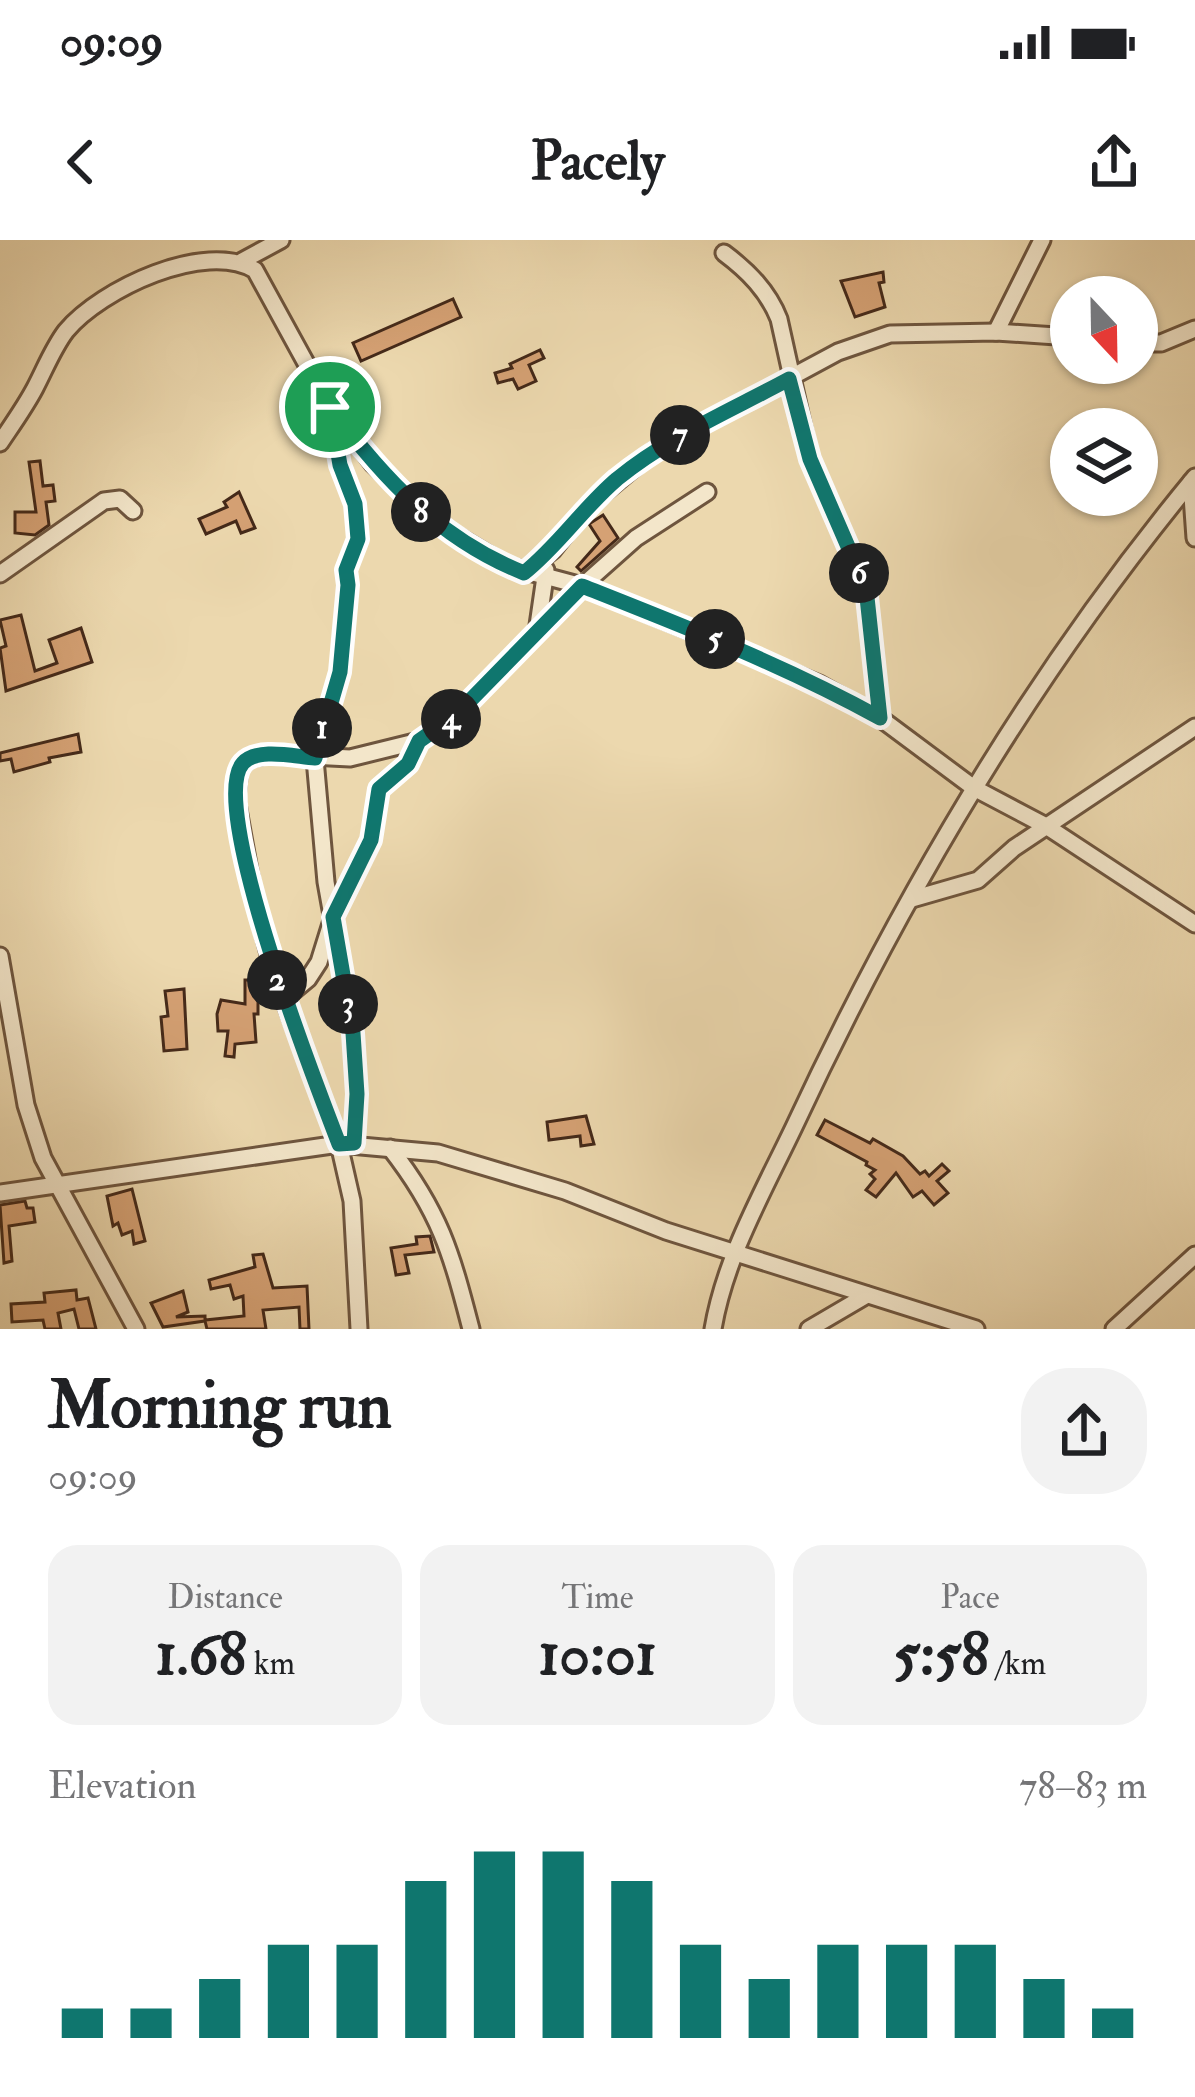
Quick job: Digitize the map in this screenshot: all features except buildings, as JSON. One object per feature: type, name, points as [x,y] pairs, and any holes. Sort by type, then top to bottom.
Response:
[{"type":"street","points":[[242,261],[281,240]]},
{"type":"street","points":[[524,573],[553,550],[586,508],[654,451],[838,352],[890,334],[996,332],[1024,315],[1042,240]]},
{"type":"street","points":[[724,253],[747,270],[772,302],[810,459],[866,588],[880,718]]},
{"type":"street","points":[[0,443],[64,334],[80,316],[137,277],[160,268],[224,257],[242,261],[255,270],[330,407],[400,494],[434,522],[524,573],[582,586],[762,658],[880,718],[974,788],[1046,826],[1195,924]]},
{"type":"street","points":[[996,332],[1024,315]]},
{"type":"street","points":[[1024,315],[1050,327]]},
{"type":"street","points":[[1158,343],[1195,329]]},
{"type":"street","points":[[330,407],[340,465],[355,504],[358,539],[346,570],[340,672],[315,758],[319,821],[353,1033],[357,1094],[346,1144]]},
{"type":"street","points":[[1193,480],[1195,538]]},
{"type":"street","points":[[712,1327],[735,1251],[835,1038],[974,788],[1126,560],[1193,480]]},
{"type":"street","points":[[359,1329],[346,1144],[284,999],[252,887],[236,778],[250,758],[271,754],[350,758],[419,741],[456,715],[582,586],[636,538],[707,492]]},
{"type":"street","points":[[0,574],[104,501],[120,499],[134,511]]},
{"type":"street","points":[[537,632],[553,550]]},
{"type":"street","points":[[912,899],[978,880],[1046,826],[1195,727]]},
{"type":"street","points":[[284,999],[308,980],[319,962],[333,917],[371,840],[379,789],[408,764],[419,741]]},
{"type":"street","points":[[0,956],[26,1105],[57,1188],[136,1329]]},
{"type":"street","points":[[0,1193],[346,1144],[438,1153],[976,1329]]},
{"type":"street","points":[[390,1148],[433,1207],[470,1329]]},
{"type":"street","points":[[1114,1329],[1195,1256]]},
{"type":"street","points":[[809,1329],[867,1295]]},
{"type":"route","points":[[789,379],[810,459],[866,588],[880,718],[743,650],[582,586],[456,715],[419,741],[408,764],[375,798],[371,840],[333,917],[353,1033],[357,1094],[354,1143],[339,1144],[273,970],[236,798],[239,768],[250,758],[271,754],[315,758],[340,672],[346,570],[358,539],[355,504],[340,465],[330,407],[400,494],[434,522],[524,573],[553,550],[586,508],[654,451],[789,379]]}]
